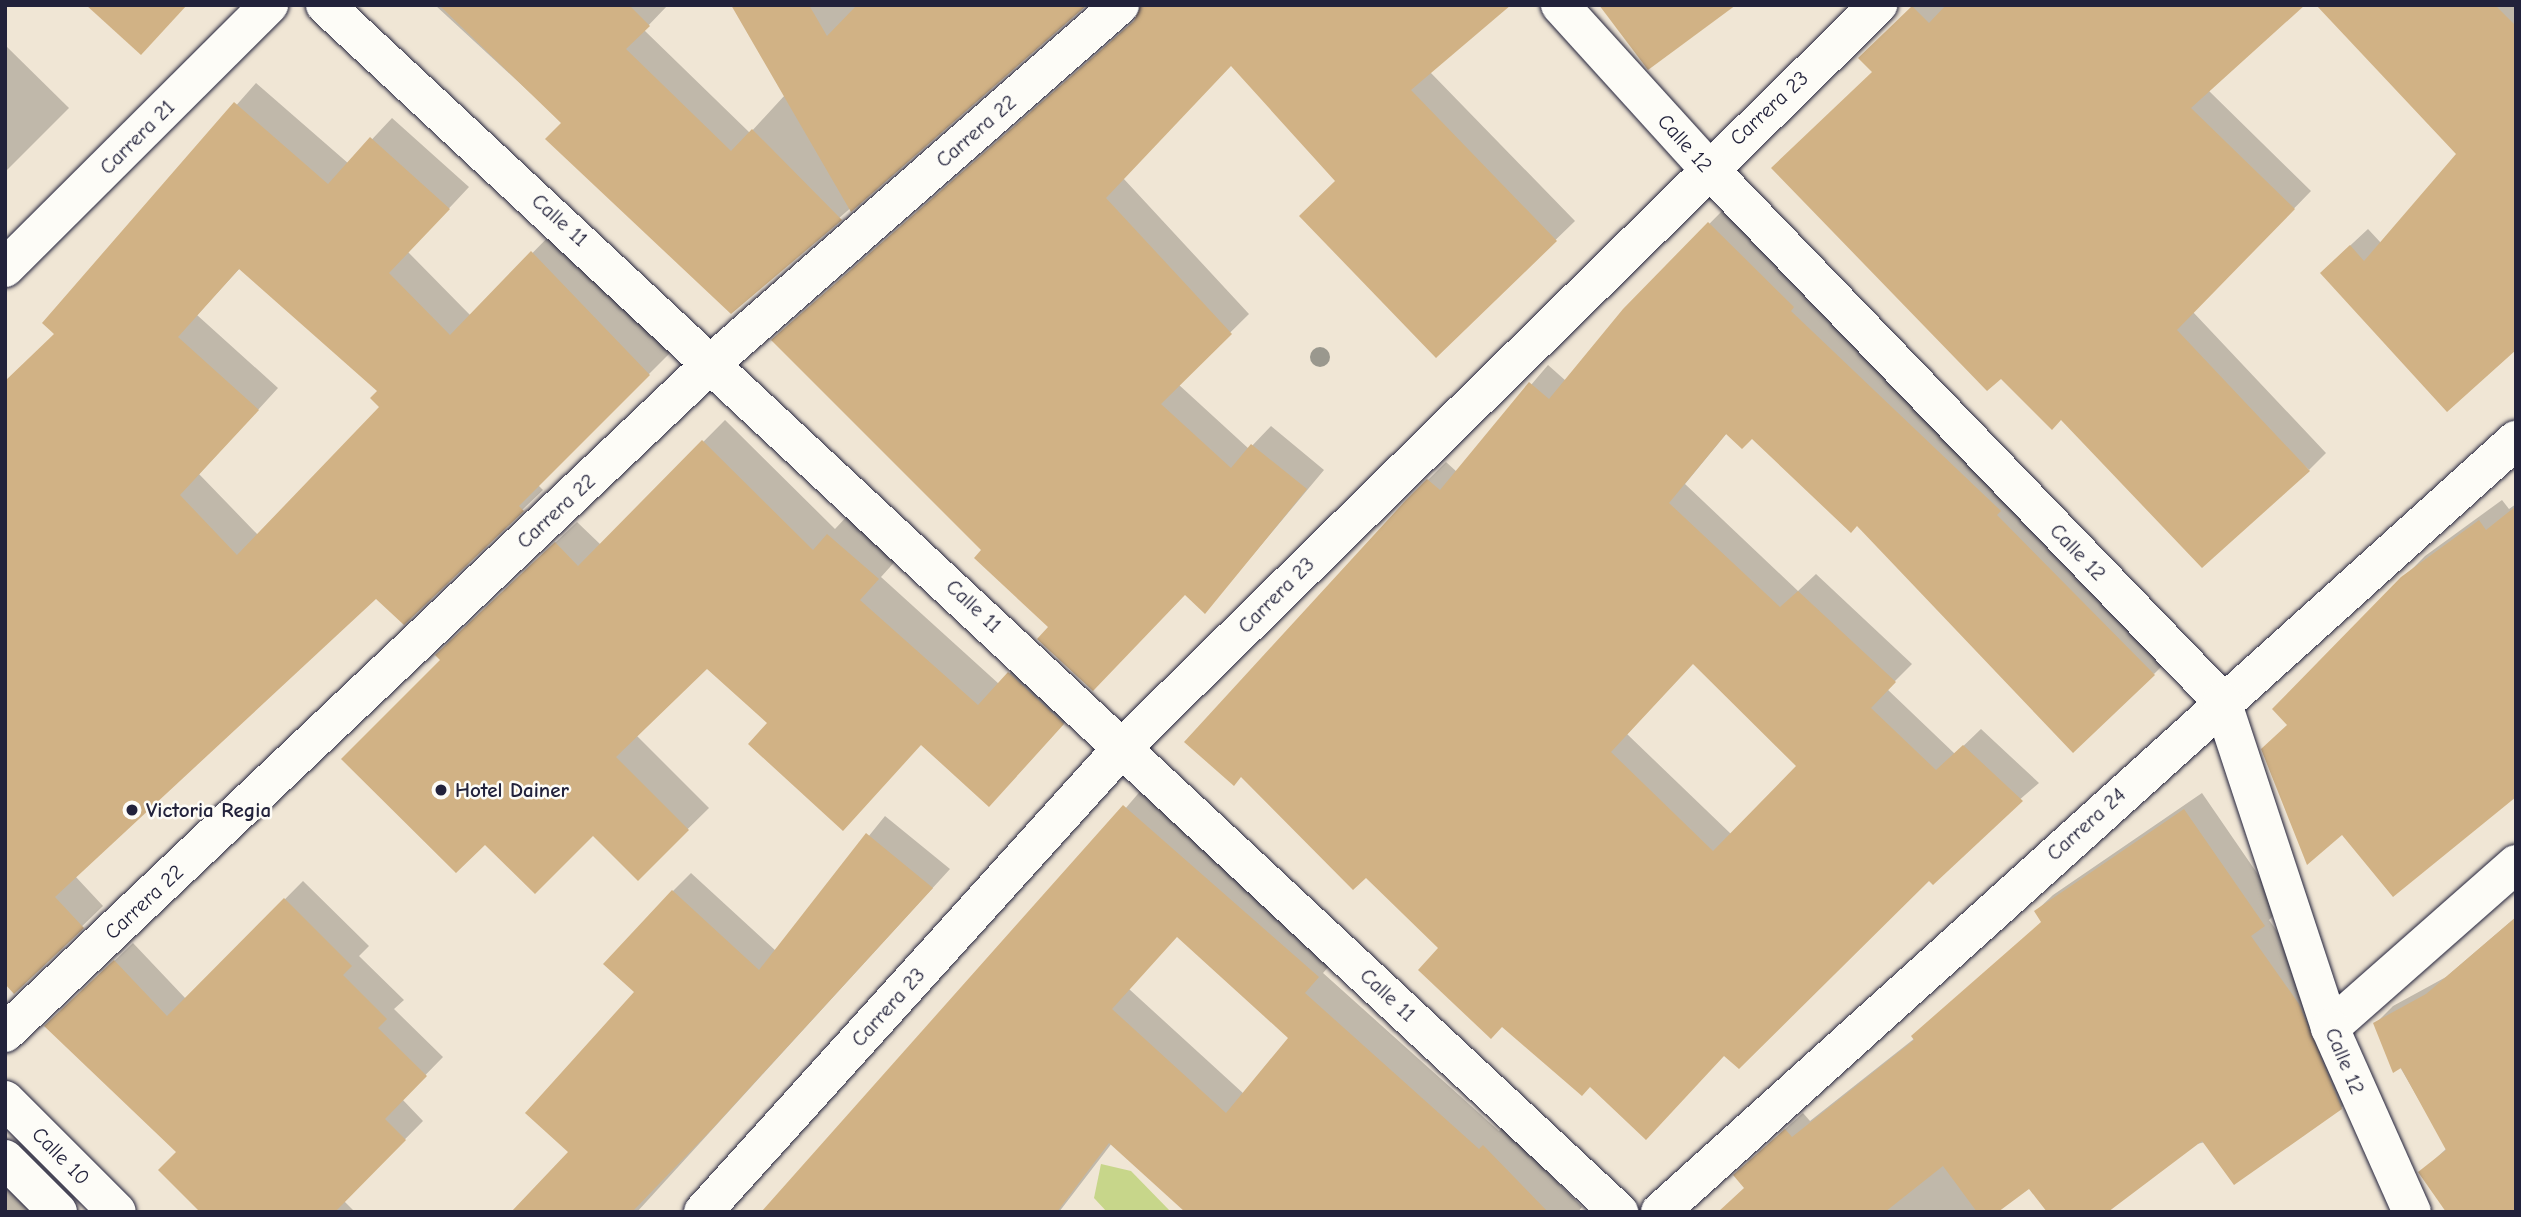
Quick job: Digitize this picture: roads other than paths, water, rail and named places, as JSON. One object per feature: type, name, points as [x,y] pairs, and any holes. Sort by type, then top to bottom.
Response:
[{"type":"street","name":"Carrera 21","points":[[5,268],[270,5]]},
{"type":"street","name":"Calle 11","points":[[325,5],[714,361],[1619,1212]]},
{"type":"street","name":"Carrera 22","points":[[5,1033],[714,361],[1120,5]]},
{"type":"street","name":"Calle 12","points":[[1560,5],[1707,167],[2222,701],[2330,1028],[2412,1212]]},
{"type":"street","name":"Carrera 23","points":[[703,1212],[1123,747],[1707,167],[1878,5]]},
{"type":"street","name":"Carrera 24","points":[[1660,1212],[2222,701],[2516,440]]},
{"type":"street","points":[[2330,1028],[2516,864]]},
{"type":"street","name":"Calle 10","points":[[5,1100],[117,1212]]},
{"type":"street","name":"Calle 10","points":[[5,1159],[58,1212]]},
{"type":"place","name":"Hotel Dainer","points":[[441,790]]},
{"type":"place","name":"Victoria Regia","points":[[132,810]]}]
